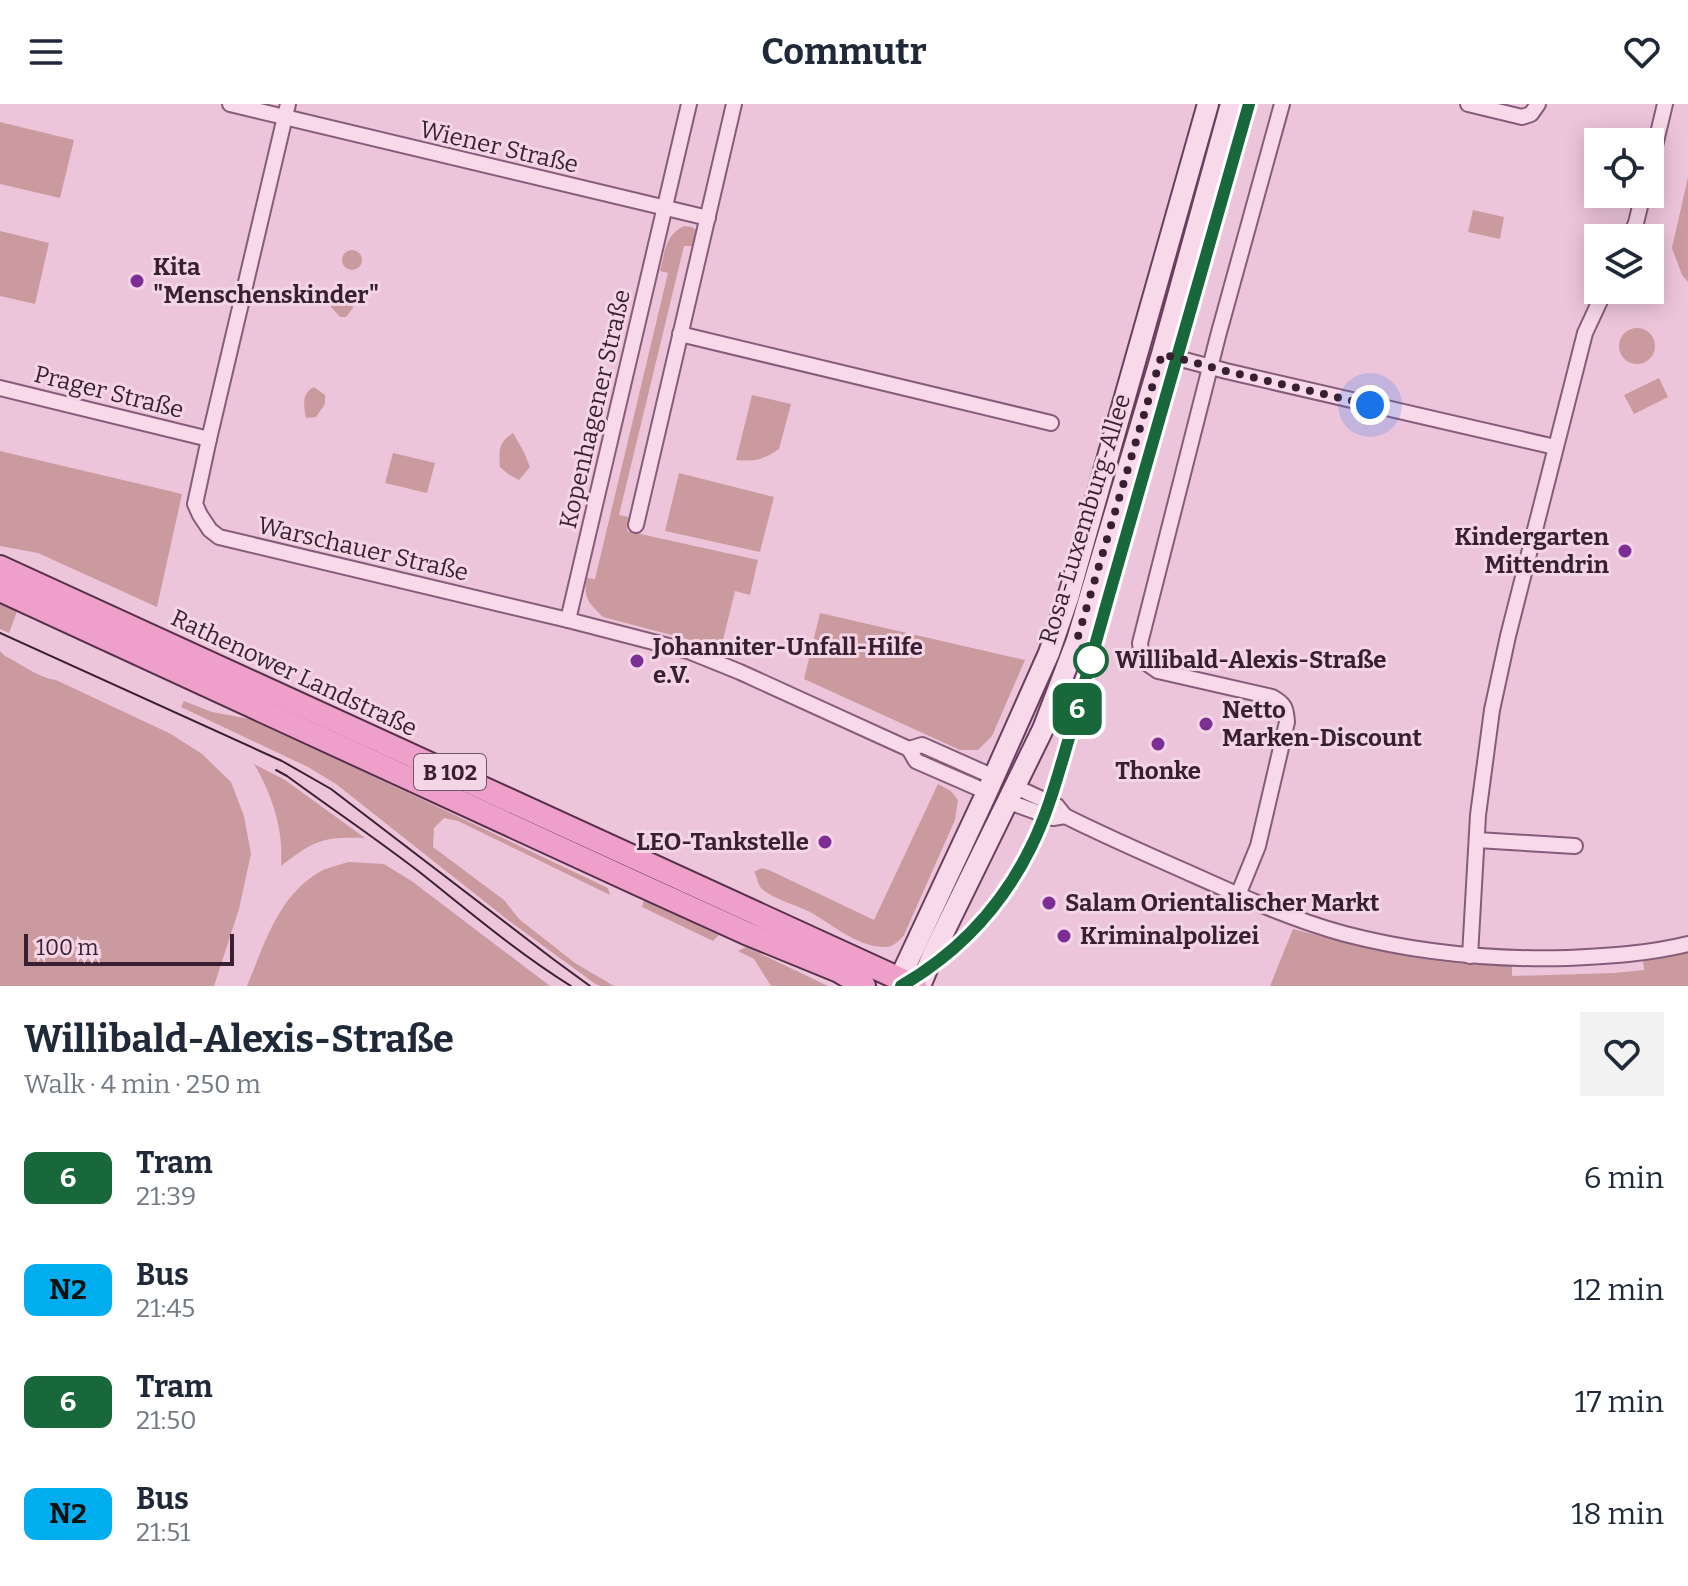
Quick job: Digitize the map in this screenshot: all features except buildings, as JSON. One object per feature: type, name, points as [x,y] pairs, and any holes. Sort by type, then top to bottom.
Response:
[{"type":"main road","name":"Rathenower Landstraße","points":[[0,567],[909,984]]},
{"type":"main road","name":"Rathenower Landstraße","points":[[0,590],[746,933],[839,971],[864,986]]},
{"type":"street","name":"Wiener Straße","points":[[230,104],[286,111],[665,208]]},
{"type":"street","name":"Kopenhagener Straße","points":[[568,620],[689,104]]},
{"type":"street","points":[[636,525],[734,104]]},
{"type":"street","name":"Rosa-Luxemburg-Allee","points":[[909,984],[990,784],[1049,653],[1063,612],[1208,104]]},
{"type":"street","name":"Rosa-Luxemburg-Allee","points":[[909,984],[934,952],[1013,794],[1043,729],[1077,640],[1162,354],[1231,104]]},
{"type":"street","points":[[1238,895],[1258,846],[1287,722],[1286,709],[1283,703],[1272,697],[1158,671],[1142,660],[1140,643],[1210,367],[1282,104]]},
{"type":"street","points":[[1468,104],[1522,117],[1531,114],[1538,104]]},
{"type":"street","points":[[1659,128],[1665,104]]},
{"type":"street","name":"Warschauer Straße","points":[[286,111],[195,504],[210,530],[219,537],[688,651],[909,749],[916,761],[990,784]]},
{"type":"street","points":[[665,208],[708,218]]},
{"type":"street","points":[[1470,956],[1477,840],[1492,710],[1555,447],[1585,333],[1598,304]]},
{"type":"street","points":[[680,334],[1051,423]]},
{"type":"street","points":[[1138,347],[1210,367],[1555,447]]},
{"type":"street","name":"Prager Straße","points":[[0,388],[209,439]]},
{"type":"street","points":[[990,784],[1053,818],[1065,816],[1238,895],[1345,934],[1470,956],[1538,959],[1615,956],[1655,952],[1688,944]]},
{"type":"street","points":[[1477,840],[1575,846]]},
{"type":"shaded area","points":[[0,122],[74,140],[60,198],[0,184]]},
{"type":"shaded area","points":[[1688,177],[1688,282],[1682,275],[1672,248]]},
{"type":"shaded area","points":[[1473,210],[1504,217],[1500,239],[1468,232]]},
{"type":"shaded area","points":[[684,226],[692,227],[698,236],[695,246],[684,246],[619,515],[629,517],[627,531],[758,560],[750,595],[735,591],[721,648],[603,617],[586,596],[587,578],[595,579],[668,273],[660,271],[665,251],[669,239]]},
{"type":"shaded area","points":[[0,231],[49,243],[35,304],[0,296]]},
{"type":"shaded area","points":[[352,250],[359,253],[362,260],[359,267],[352,270],[345,267],[342,260],[345,253]]},
{"type":"shaded area","points":[[340,292],[351,296],[353,308],[346,317],[340,317],[331,307],[333,295]]},
{"type":"shaded area","points":[[1637,328],[1649,334],[1655,346],[1649,358],[1637,364],[1625,358],[1619,346],[1625,334]]},
{"type":"shaded area","points":[[1659,378],[1668,397],[1634,414],[1624,395]]},
{"type":"shaded area","points":[[314,387],[325,395],[325,404],[316,417],[306,418],[305,396]]},
{"type":"shaded area","points":[[752,395],[791,404],[779,449],[759,459],[736,460]]},
{"type":"shaded area","points":[[513,433],[530,467],[519,480],[500,467],[500,447]]},
{"type":"shaded area","points":[[0,451],[182,494],[157,607],[38,553],[0,546]]},
{"type":"shaded area","points":[[393,453],[435,463],[427,493],[385,483]]},
{"type":"shaded area","points":[[679,473],[774,497],[760,552],[665,531]]},
{"type":"shaded area","points":[[0,601],[18,609],[9,633],[0,629]]},
{"type":"shaded area","points":[[820,613],[1025,660],[992,736],[978,750],[960,750],[804,679]]},
{"type":"shaded area","points":[[0,651],[37,674],[171,734],[202,754],[231,782],[244,816],[251,854],[239,909],[214,986],[0,986]]},
{"type":"shaded area","points":[[184,701],[212,712],[255,720],[608,888],[610,895],[458,821],[444,818],[434,828],[433,847],[504,900],[519,919],[575,963],[614,986],[594,983],[508,920],[336,784],[308,767],[181,707]]},
{"type":"shaded area","points":[[254,764],[285,780],[365,838],[320,842],[281,866],[281,839],[275,813]]},
{"type":"shaded area","points":[[938,784],[951,791],[958,800],[955,820],[904,935],[892,945],[886,947],[863,943],[808,911],[772,895],[759,885],[754,872],[762,868],[874,920]]},
{"type":"shaded area","points":[[348,862],[384,864],[413,882],[550,986],[247,986],[267,936],[284,905],[308,880],[323,870]]},
{"type":"shaded area","points":[[644,900],[719,935],[713,941],[642,907]]},
{"type":"shaded area","points":[[1293,929],[1429,960],[1512,965],[1512,976],[1644,970],[1643,960],[1688,952],[1688,986],[1270,986]]},
{"type":"shaded area","points":[[746,947],[828,986],[771,986],[754,959],[738,951]]},
{"type":"tram line","points":[[901,986],[960,943],[992,908],[1019,869],[1043,821],[1249,104]]},
{"type":"tram line","name":"6","points":[[901,986],[954,950],[982,922],[1012,882],[1040,828],[1083,690],[1249,104]]},
{"type":"tram line","points":[[0,633],[282,761],[331,789],[590,986]]},
{"type":"tram line","points":[[276,770],[389,849],[513,946],[571,986]]},
{"type":"place","name":"Kita \"Menschenskinder\"","points":[[137,281]]},
{"type":"place","name":"Kindergarten Mittendrin","points":[[1625,551]]},
{"type":"place","name":"Willibald-Alexis-Straße","points":[[1091,660]]},
{"type":"place","name":"Johanniter-Unfall-Hilfe e.V.","points":[[637,661]]},
{"type":"place","name":"Netto Marken-Discount","points":[[1206,724]]},
{"type":"place","name":"Thonke","points":[[1158,744]]},
{"type":"place","name":"LEO-Tankstelle","points":[[825,842]]},
{"type":"place","name":"Salam Orientalischer Markt","points":[[1049,903]]},
{"type":"place","name":"Kriminalpolizei","points":[[1064,936]]},
{"type":"route","points":[[1091,660],[1077,640],[1162,354],[1370,405]]}]
